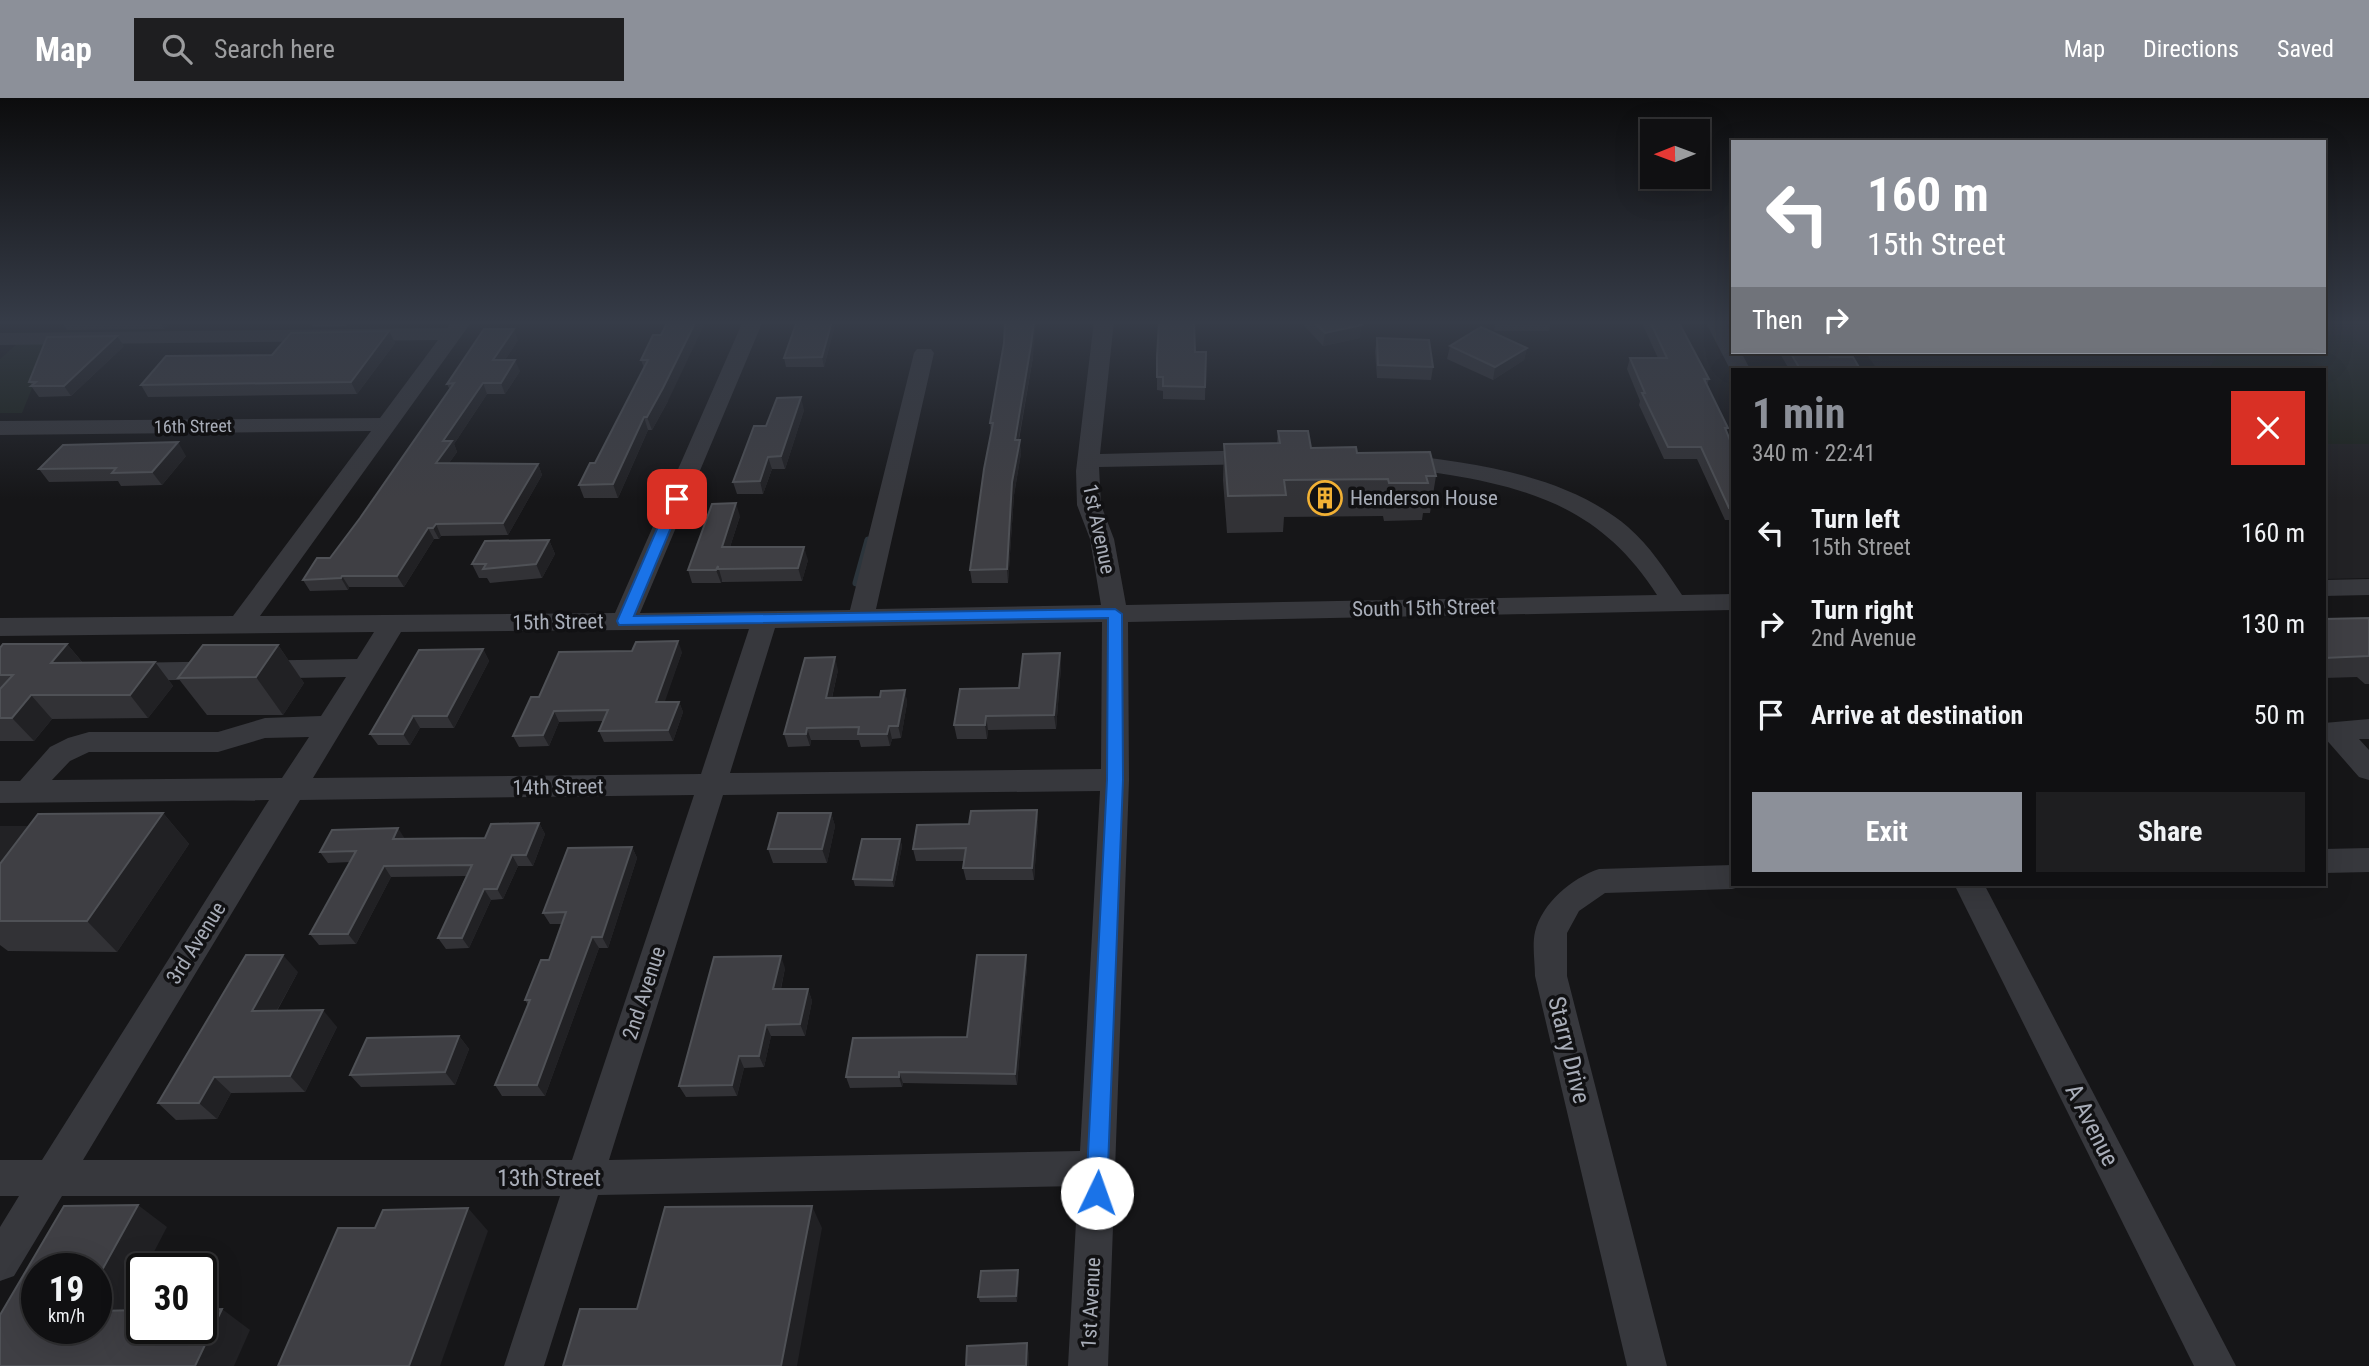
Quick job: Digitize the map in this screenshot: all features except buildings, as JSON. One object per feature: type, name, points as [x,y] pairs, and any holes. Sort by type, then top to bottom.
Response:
[{"type":"street","points":[[240,625],[418,380]]},
{"type":"street","points":[[624,621],[728,380]]},
{"type":"street","points":[[861,618],[918,380]]},
{"type":"street","name":"1st Avenue","points":[[1088,1366],[1115,780],[1115,614],[1102,539],[1089,505],[1088,461],[1097,380]]},
{"type":"street","name":"16th Street","points":[[0,428],[385,424]]},
{"type":"street","points":[[1088,461],[1277,457]]},
{"type":"street","points":[[1376,460],[1425,464],[1516,483],[1574,503],[1611,525],[1650,565],[1675,604]]},
{"type":"street","points":[[2326,588],[2369,587]]},
{"type":"street","name":"South 15th Street","points":[[1115,614],[1731,602]]},
{"type":"street","name":"15th Street","points":[[0,627],[1115,614]]},
{"type":"street","name":"2nd Avenue","points":[[524,1366],[765,620]]},
{"type":"street","name":"3rd Avenue","points":[[0,1262],[393,623]]},
{"type":"street","points":[[106,671],[365,668]]},
{"type":"street","points":[[14,792],[73,745],[89,742],[218,741],[265,728],[330,726]]},
{"type":"street","points":[[2369,729],[2334,730],[2369,769]]},
{"type":"street","name":"14th Street","points":[[14,792],[1115,780]]},
{"type":"street","points":[[2326,861],[2365,865]]},
{"type":"street","name":"Starry Drive","points":[[1647,1366],[1551,976],[1551,932],[1568,902],[1599,881],[1731,877]]},
{"type":"street","name":"A Avenue","points":[[1970,886],[2216,1366]]},
{"type":"street","name":"13th Street","points":[[0,1178],[583,1178],[1098,1168]]},
{"type":"shaded area","points":[[0,380],[35,380],[22,413],[0,413]]},
{"type":"shaded area","points":[[2326,380],[2369,380],[2369,578],[2326,579]]},
{"type":"shaded area","points":[[2326,380],[2369,380],[2369,444],[2326,444]]},
{"type":"shaded area","points":[[0,826],[45,826],[0,887]]},
{"type":"waterway","points":[[856,583],[868,540]]},
{"type":"place","name":"Henderson House","points":[[1325,498]]},
{"type":"route","points":[[677,499],[624,621],[1115,614],[1115,780],[1097,1193]]}]
